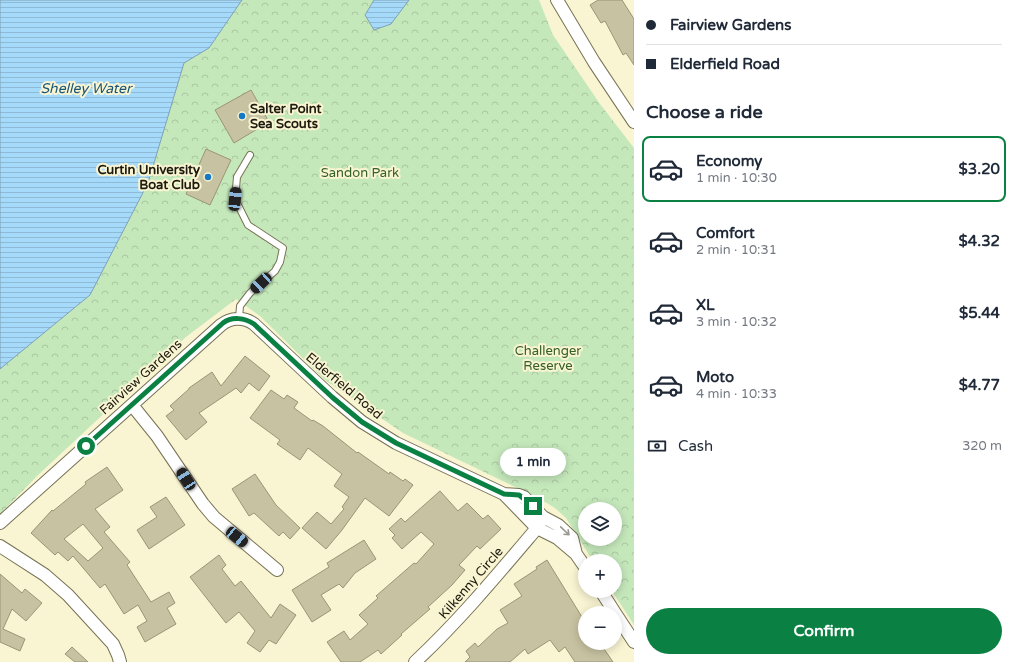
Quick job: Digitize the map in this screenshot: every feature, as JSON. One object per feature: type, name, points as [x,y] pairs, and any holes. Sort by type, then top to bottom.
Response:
[{"type":"street","points":[[557,0],[594,62],[634,122]]},
{"type":"street","name":"Fairview Gardens","points":[[0,523],[223,323],[230,320],[239,319]]},
{"type":"street","name":"Elderfield Road","points":[[239,319],[254,324],[332,397],[367,425],[396,443],[504,494],[519,495],[524,497],[540,523],[558,525],[572,538],[578,557]]},
{"type":"street","points":[[132,405],[157,436],[203,504],[214,517],[277,570]]},
{"type":"street","name":"Kilkenny Circle","points":[[415,662],[454,625],[540,523]]},
{"type":"street","points":[[0,546],[45,576],[68,595],[113,644],[120,662]]},
{"type":"street","points":[[622,624],[634,642]]},
{"type":"lane","points":[[239,319],[240,306],[250,293],[275,270],[280,262],[283,248],[248,225],[235,199],[237,177],[250,155]]},
{"type":"green space","name":"Sandon Park","points":[[242,0],[539,0],[553,35],[600,104],[634,148],[634,625],[617,598],[622,598],[622,554],[589,554],[584,546],[622,546],[622,502],[578,502],[578,537],[566,518],[555,508],[540,499],[403,433],[325,380],[260,316],[236,299],[186,337],[37,476],[0,514],[0,369],[90,295],[148,183],[184,63],[209,48]]},
{"type":"green space","points":[[634,433],[634,488],[628,460],[631,440]]},
{"type":"water","name":"Shelley Water","points":[[0,0],[242,0],[209,48],[184,63],[148,183],[90,295],[0,369]]},
{"type":"water","points":[[374,0],[409,0],[391,24],[374,30],[365,15]]},
{"type":"building","points":[[598,0],[622,0],[634,19],[634,65],[626,53],[623,55],[605,21],[601,23],[590,5]]},
{"type":"building","name":"Salter Point Sea Scouts","points":[[251,90],[269,122],[234,143],[215,110]]},
{"type":"building","name":"Curtin University Boat Club","points":[[206,149],[231,160],[210,205],[186,194]]},
{"type":"building","points":[[245,356],[270,376],[259,391],[249,383],[241,393],[236,388],[199,413],[207,422],[186,440],[166,416],[174,410],[170,406],[189,388],[212,372],[221,386]]},
{"type":"building","points":[[271,390],[284,399],[287,395],[298,402],[294,408],[312,421],[313,420],[323,426],[357,453],[358,452],[389,474],[390,472],[403,481],[405,479],[413,485],[389,516],[365,498],[326,549],[302,528],[317,512],[331,524],[344,509],[342,507],[349,497],[334,486],[342,474],[308,448],[300,460],[277,444],[280,440],[250,418]]},
{"type":"building","points":[[107,467],[123,490],[95,509],[110,527],[104,532],[130,562],[127,565],[151,602],[169,592],[175,603],[167,608],[176,624],[145,642],[137,627],[147,621],[138,605],[124,614],[105,584],[100,588],[73,556],[68,561],[58,552],[55,555],[31,533],[52,510],[53,511],[86,484],[85,482]],"holes":[[[83,524],[103,548],[88,561],[64,539]]]},
{"type":"building","points":[[255,474],[276,505],[300,528],[290,539],[283,532],[279,536],[254,513],[249,516],[232,489]]},
{"type":"building","points":[[440,491],[458,511],[467,503],[483,519],[488,515],[501,529],[480,549],[477,546],[459,565],[465,570],[452,585],[428,607],[430,609],[401,634],[402,635],[381,654],[378,650],[360,662],[341,662],[327,642],[344,631],[350,640],[368,624],[359,615],[378,598],[376,596],[414,563],[416,564],[434,544],[421,532],[402,549],[392,538],[395,535],[389,529],[401,518],[405,522]]},
{"type":"building","points":[[166,497],[185,525],[149,549],[137,530],[157,517],[150,507]]},
{"type":"building","points":[[364,540],[376,559],[355,573],[343,588],[339,584],[321,595],[331,610],[312,622],[292,590],[329,567],[327,563]]},
{"type":"building","points":[[219,555],[226,565],[222,569],[235,586],[241,581],[271,618],[280,604],[296,615],[276,644],[269,640],[260,652],[247,643],[255,631],[239,612],[226,623],[190,577]]},
{"type":"building","points":[[547,560],[578,611],[578,650],[605,650],[613,662],[575,662],[565,647],[559,652],[550,640],[528,654],[525,649],[510,662],[465,662],[470,657],[466,651],[475,643],[478,647],[497,629],[508,623],[500,610],[522,596],[514,584],[537,569],[536,567]]},
{"type":"building","points":[[0,574],[22,593],[25,589],[42,603],[26,621],[12,609],[3,629],[25,639],[20,651],[0,642]]},
{"type":"building","points":[[72,647],[88,662],[75,662],[65,654]]},
{"type":"place","name":"Salter Point Sea Scouts","points":[[242,116]]},
{"type":"place","name":"Curtin University Boat Club","points":[[208,177]]},
{"type":"route","points":[[86,446],[223,323],[230,320],[243,319],[254,324],[332,397],[362,422],[396,443],[430,460],[504,494],[519,495],[524,497],[533,506]]},
{"type":"park label","name":"Challenger Reserve","points":[[548,358]]}]
